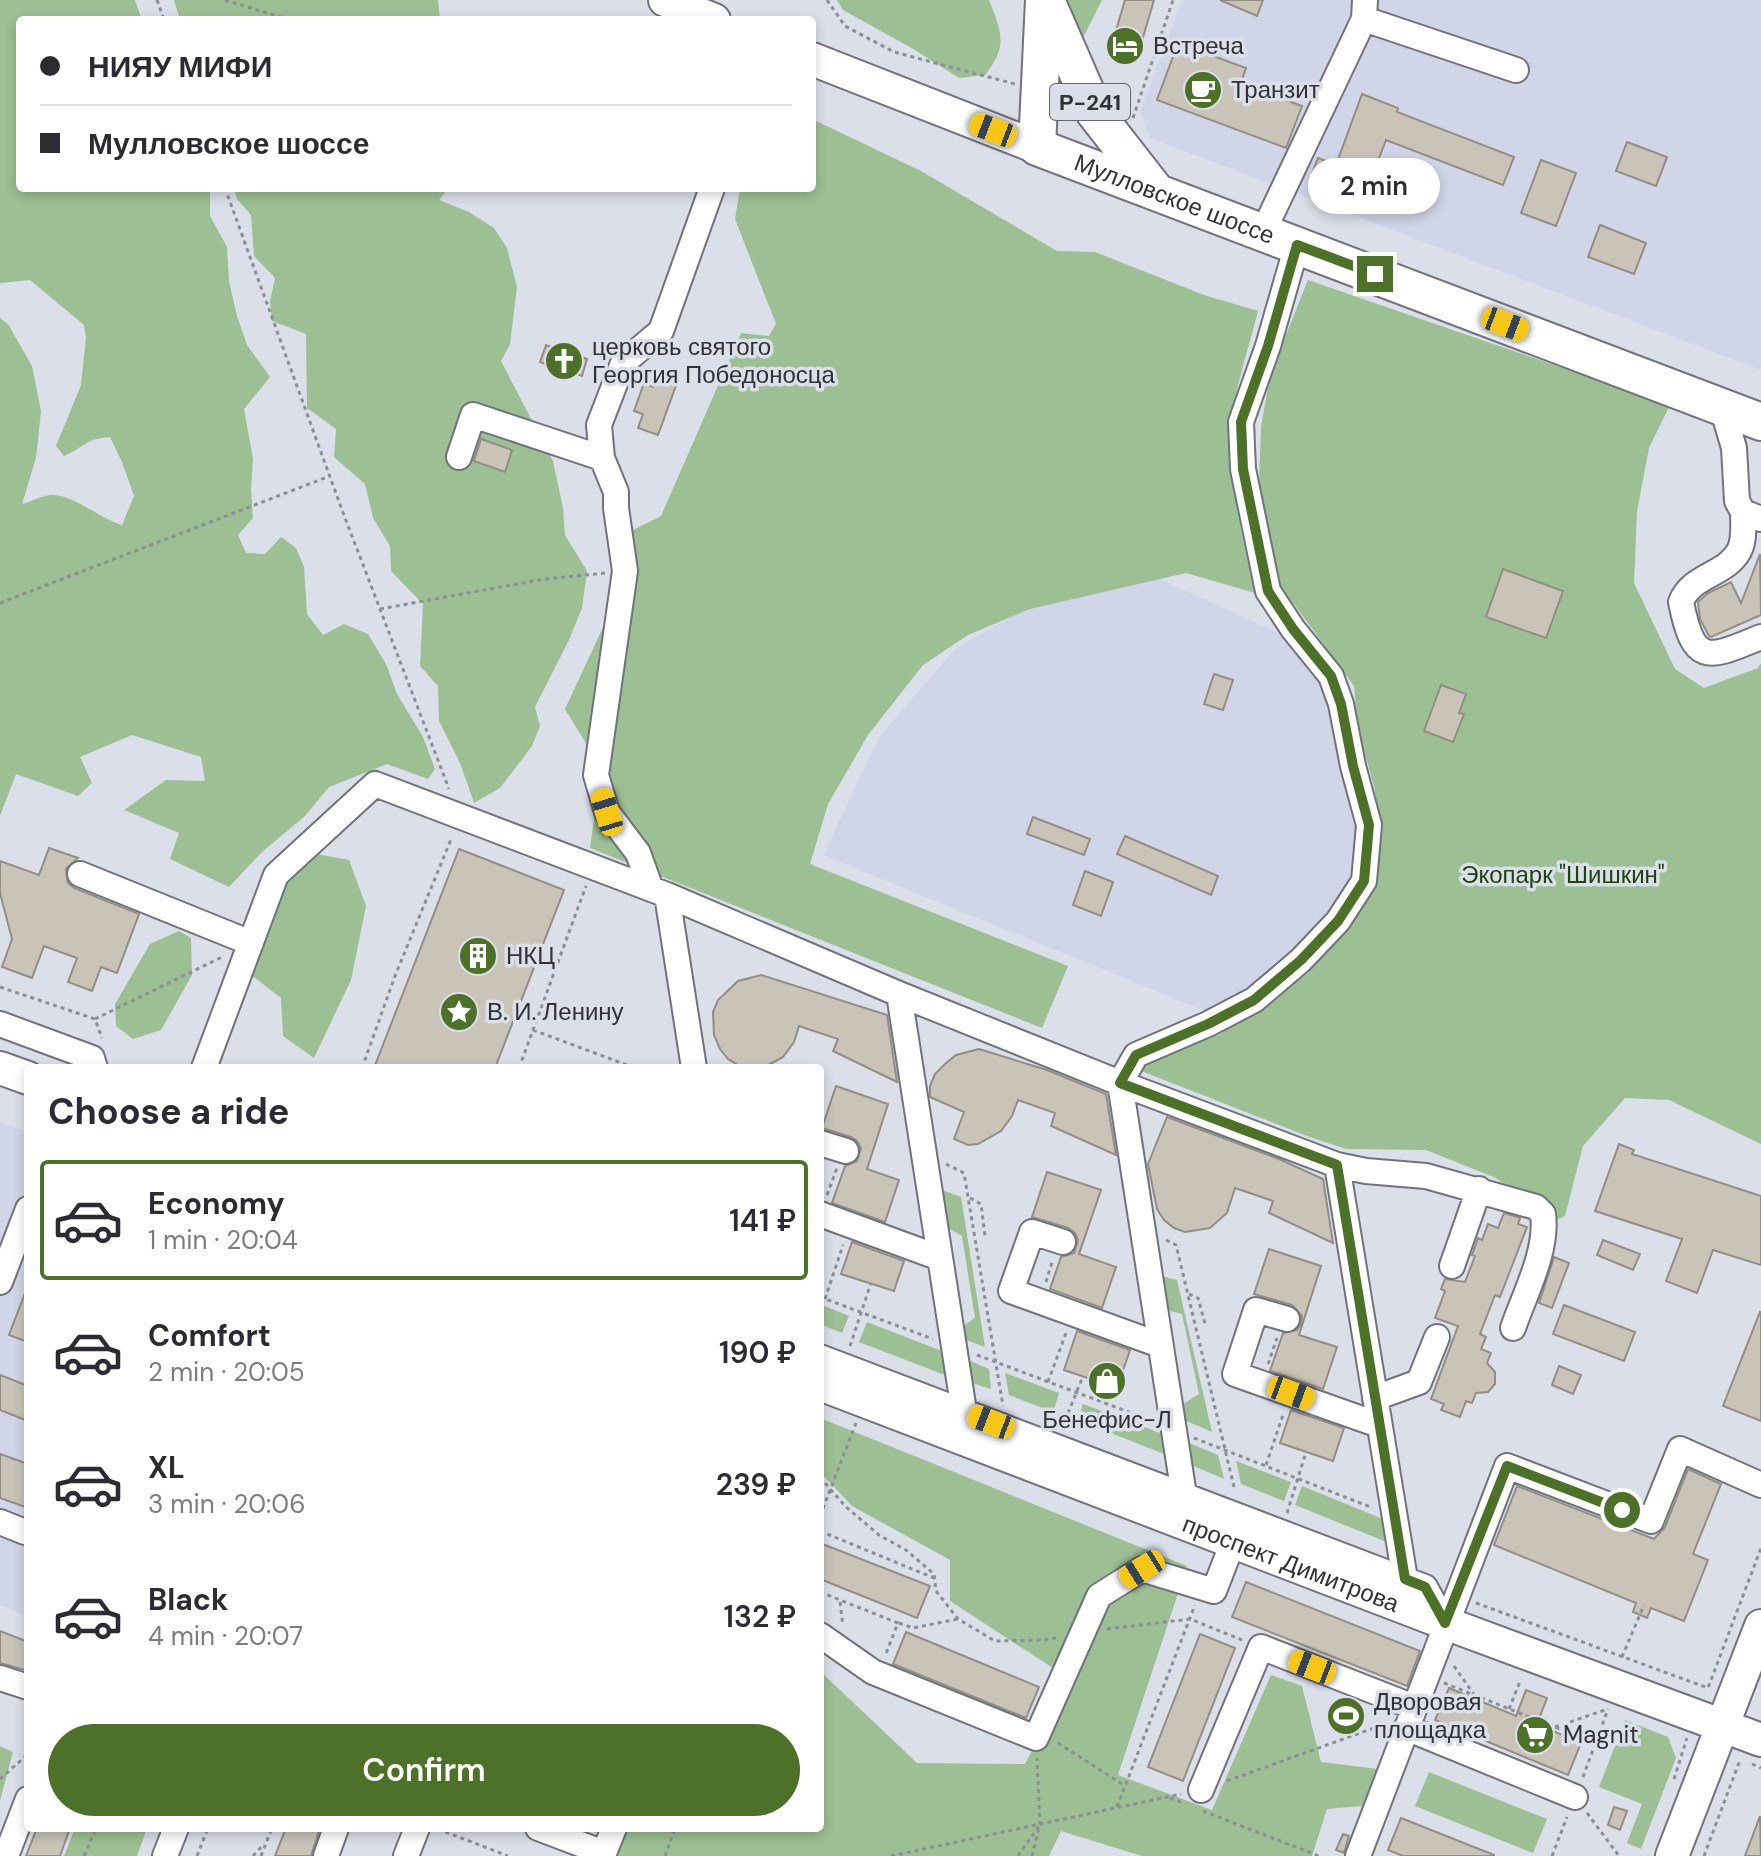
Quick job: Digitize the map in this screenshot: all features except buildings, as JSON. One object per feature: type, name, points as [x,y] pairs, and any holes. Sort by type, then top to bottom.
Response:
[{"type":"highway","points":[[1037,147],[1045,0]]},
{"type":"highway","name":"Р-241","points":[[1045,0],[1095,113],[1156,191]]},
{"type":"highway","name":"Мулловское шоссе","points":[[1037,147],[1761,422]]},
{"type":"main road","points":[[665,0],[704,16]]},
{"type":"main road","name":"Мулловское шоссе","points":[[816,61],[1037,147]]},
{"type":"main road","points":[[0,1068],[24,1077]]},
{"type":"main road","name":"проспект Димитрова","points":[[824,1386],[1233,1542],[1441,1634],[1724,1727],[1751,1750]]},
{"type":"main road","points":[[1672,1856],[1761,1626]]},
{"type":"street","points":[[1263,232],[1364,10],[1516,70]]},
{"type":"street","points":[[693,1064],[659,892],[638,853],[607,812],[596,775],[625,571],[616,492],[602,458],[599,425],[623,363],[661,331],[711,192]]},
{"type":"street","points":[[1184,1495],[1120,1083],[1136,1055],[1254,1000],[1301,960],[1338,921],[1364,881],[1369,825],[1341,704],[1331,676],[1293,629],[1268,591],[1243,469],[1241,422],[1268,346],[1297,245]]},
{"type":"street","points":[[1722,407],[1734,448],[1737,501],[1752,516],[1738,553],[1728,563],[1690,586],[1681,602],[1694,641],[1701,651],[1710,655],[1761,637]]},
{"type":"street","points":[[459,457],[473,415],[602,458]]},
{"type":"street","points":[[206,1064],[276,875],[375,784],[659,892],[1120,1083],[1337,1165],[1426,1176],[1536,1207],[1543,1214],[1544,1226],[1537,1262],[1513,1328]]},
{"type":"street","points":[[80,874],[251,943]]},
{"type":"street","points":[[899,994],[964,1411]]},
{"type":"street","points":[[0,1024],[92,1058],[94,1064]]},
{"type":"street","points":[[1337,1165],[1405,1579]]},
{"type":"street","points":[[1452,1266],[1479,1189]]},
{"type":"street","points":[[824,1209],[850,1225],[940,1258]]},
{"type":"street","points":[[0,1282],[24,1219]]},
{"type":"street","points":[[1061,1241],[1032,1232],[1011,1291],[1160,1345]]},
{"type":"street","points":[[1286,1319],[1256,1310],[1235,1374],[1379,1425]]},
{"type":"street","points":[[1375,1398],[1419,1382],[1437,1337]]},
{"type":"street","points":[[824,1358],[1425,1587],[1441,1634]]},
{"type":"street","points":[[1358,1856],[1403,1719],[1425,1676],[1507,1466],[1651,1521],[1680,1449],[1761,1485]]},
{"type":"street","points":[[0,1522],[24,1532]]},
{"type":"street","points":[[824,1638],[878,1674],[1045,1739],[1083,1631],[1099,1596],[1142,1569],[1214,1591],[1233,1542]]},
{"type":"street","points":[[1201,1790],[1261,1647],[1403,1719],[1575,1797]]},
{"type":"street","points":[[0,1678],[24,1686]]},
{"type":"street","points":[[6,1856],[24,1809]]},
{"type":"street","points":[[165,1856],[174,1832]]},
{"type":"street","points":[[326,1856],[335,1832]]},
{"type":"street","points":[[406,1856],[415,1832]]},
{"type":"street","points":[[549,1832],[604,1853],[612,1832]]},
{"type":"path","points":[[225,0],[277,16]]},
{"type":"path","points":[[827,0],[845,26],[894,52],[989,79],[1040,89]]},
{"type":"path","points":[[1122,150],[1173,0]]},
{"type":"path","points":[[226,192],[460,818],[395,976],[363,1064]]},
{"type":"path","points":[[0,603],[330,476]]},
{"type":"path","points":[[380,609],[545,579],[625,571]]},
{"type":"path","points":[[520,1064],[592,867]]},
{"type":"path","points":[[0,987],[95,1019],[251,943]]},
{"type":"path","points":[[95,1019],[103,1043]]},
{"type":"path","points":[[533,1030],[624,1064]]},
{"type":"path","points":[[824,1199],[836,1148]]},
{"type":"path","points":[[924,1153],[964,1173],[1003,1406]]},
{"type":"path","points":[[968,1198],[981,1204],[985,1236]]},
{"type":"path","points":[[824,1295],[850,1225]]},
{"type":"path","points":[[1143,1230],[1176,1245],[1236,1495]]},
{"type":"path","points":[[1040,1301],[1061,1241]]},
{"type":"path","points":[[850,1346],[871,1283]]},
{"type":"path","points":[[1187,1294],[1198,1298],[1206,1327]]},
{"type":"path","points":[[824,1298],[1173,1429],[1394,1516]]},
{"type":"path","points":[[1048,1382],[1073,1313]]},
{"type":"path","points":[[1261,1383],[1286,1319]]},
{"type":"path","points":[[1062,1428],[1083,1376]]},
{"type":"path","points":[[1266,1465],[1291,1393]]},
{"type":"path","points":[[824,1506],[857,1421]]},
{"type":"path","points":[[1287,1513],[1306,1452]]},
{"type":"path","points":[[824,1481],[845,1506],[879,1535],[906,1550],[934,1574],[936,1591],[958,1619],[995,1641],[1045,1640],[1083,1631],[1190,1619],[1261,1647]]},
{"type":"path","points":[[824,1533],[934,1578]]},
{"type":"path","points":[[1708,1688],[1761,1548]]},
{"type":"path","points":[[1117,1808],[1202,1587]]},
{"type":"path","points":[[824,1594],[913,1628],[958,1619]]},
{"type":"path","points":[[1622,1657],[1644,1605]]},
{"type":"path","points":[[878,1674],[898,1623]]},
{"type":"path","points":[[1441,1634],[1475,1696]]},
{"type":"path","points":[[1425,1676],[1595,1743]]},
{"type":"path","points":[[1509,1709],[1522,1676]]},
{"type":"path","points":[[1555,1727],[1608,1709]]},
{"type":"path","points":[[891,1856],[1201,1790],[1403,1719]]},
{"type":"path","points":[[1032,1856],[1040,1824],[1045,1739],[1125,1786]]},
{"type":"path","points":[[1704,1856],[1751,1750]]},
{"type":"path","points":[[0,1779],[24,1758]]},
{"type":"path","points":[[1167,1797],[1319,1856]]},
{"type":"path","points":[[1575,1797],[1619,1856]]},
{"type":"path","points":[[1018,1856],[1040,1824]]},
{"type":"path","points":[[84,1856],[94,1832]]},
{"type":"path","points":[[197,1856],[206,1832]]},
{"type":"path","points":[[261,1856],[270,1832]]},
{"type":"path","points":[[445,1832],[508,1856]]},
{"type":"path","points":[[665,1856],[674,1832]]},
{"type":"path","points":[[253,1856],[266,1842]]},
{"type":"shaded area","points":[[1182,0],[1761,0],[1761,370],[1150,138],[1140,112]]},
{"type":"shaded area","points":[[1113,558],[1292,639],[1325,678],[1362,826],[1359,861],[1331,918],[1243,997],[1205,1011],[823,855],[880,736],[955,649]]},
{"type":"shaded area","points":[[0,1122],[24,1131],[24,1614],[0,1605]]},
{"type":"green space","points":[[0,0],[135,0],[141,16],[16,16],[16,192],[210,192],[210,216],[227,247],[229,281],[237,316],[247,345],[270,377],[244,409],[253,459],[253,518],[238,535],[246,553],[265,554],[281,537],[296,548],[304,567],[307,614],[323,635],[344,624],[368,634],[386,664],[397,694],[423,737],[435,769],[428,779],[387,764],[329,787],[305,816],[262,852],[229,887],[170,859],[179,833],[124,810],[166,780],[205,781],[201,757],[132,735],[80,757],[92,783],[78,796],[16,774],[0,816],[0,318],[8,324],[32,366],[41,411],[36,458],[22,504],[48,495],[61,496],[122,525],[134,496],[110,437],[90,442],[64,456],[56,446],[81,385],[86,338],[84,325],[30,280],[0,283]]},
{"type":"green space","points":[[174,0],[438,0],[440,16],[179,16]]},
{"type":"green space","points":[[837,0],[989,0],[1000,31],[1000,47],[985,75],[959,78],[843,10]]},
{"type":"green space","points":[[1058,0],[1102,0],[1080,44]]},
{"type":"green space","points":[[816,121],[921,171],[1057,251],[1095,252],[1204,295],[1258,311],[1237,388],[1231,436],[1236,504],[1255,593],[1186,573],[1030,609],[968,635],[923,665],[868,735],[828,804],[810,864],[1068,966],[1042,1028],[590,848],[601,768],[565,709],[619,593],[623,535],[661,516],[741,333],[769,336],[776,324],[735,219],[739,192],[816,192]]},
{"type":"green space","points":[[235,192],[445,192],[439,200],[469,212],[494,228],[507,248],[517,287],[510,344],[501,361],[553,461],[565,535],[587,571],[582,608],[535,707],[540,726],[532,746],[500,788],[474,803],[460,763],[439,721],[438,686],[420,666],[423,604],[391,571],[390,546],[373,518],[365,484],[334,457],[336,429],[307,408],[306,334],[272,321],[270,301],[275,278],[254,256],[251,215],[237,199]]},
{"type":"green space","name":"Экопарк \"Шишкин\"","points":[[1308,280],[1670,405],[1649,448],[1637,511],[1634,583],[1675,669],[1704,688],[1758,668],[1761,663],[1761,1144],[1669,1100],[1625,1098],[1583,1146],[1565,1216],[1547,1224],[1532,1206],[1496,1178],[1426,1150],[1346,1149],[1136,1069],[1174,1050],[1219,1035],[1308,973],[1355,919],[1377,874],[1382,832],[1374,786],[1358,730],[1354,686],[1280,585],[1259,485],[1261,427],[1270,375]]},
{"type":"green space","points":[[311,853],[349,860],[366,906],[351,980],[314,1058],[283,1036],[281,998],[250,974],[283,878]]},
{"type":"green space","points":[[179,931],[191,938],[192,975],[161,1030],[133,1039],[116,1026],[115,1004],[150,944]]},
{"type":"green space","points":[[942,1190],[961,1197],[985,1347],[960,1338],[959,1329],[975,1318],[962,1236],[948,1228]]},
{"type":"green space","points":[[1161,1276],[1177,1280],[1212,1432],[1182,1419],[1180,1406],[1199,1394],[1182,1314],[1166,1310]]},
{"type":"green space","points":[[824,1306],[849,1316],[842,1333],[824,1326]]},
{"type":"green space","points":[[867,1322],[947,1353],[950,1377],[859,1342]]},
{"type":"green space","points":[[964,1358],[989,1369],[991,1389],[966,1381]]},
{"type":"green space","points":[[1005,1373],[1059,1393],[1053,1412],[1009,1395]]},
{"type":"green space","points":[[1083,1404],[1166,1435],[1169,1456],[1078,1420]]},
{"type":"green space","points":[[824,1420],[1187,1566],[1118,1775],[1212,1810],[1271,1675],[1302,1686],[1321,1762],[1378,1769],[1363,1806],[1327,1809],[1312,1856],[1142,1856],[1061,1831],[1049,1856],[615,1856],[624,1832],[824,1832],[824,1675],[917,1763],[1025,1764],[1070,1679],[950,1601],[950,1560],[852,1506],[824,1476]]},
{"type":"green space","points":[[1184,1441],[1218,1455],[1224,1479],[1187,1463]]},
{"type":"green space","points":[[1236,1461],[1291,1482],[1284,1501],[1241,1484]]},
{"type":"green space","points":[[1302,1486],[1383,1519],[1389,1543],[1295,1505]]},
{"type":"green space","name":"Дворовая площадка","points":[[1332,1703],[1364,1715],[1359,1730],[1327,1717]]},
{"type":"green space","points":[[1625,1720],[1668,1737],[1676,1758],[1641,1849],[1627,1843],[1642,1804],[1599,1787]]},
{"type":"green space","points":[[0,1746],[13,1752],[0,1801]]},
{"type":"green space","points":[[1429,1772],[1547,1819],[1533,1853],[1415,1806]]},
{"type":"green space","points":[[73,1832],[146,1832],[137,1856],[64,1856]]},
{"type":"place","name":"Встреча","points":[[1125,46]]},
{"type":"place","name":"Транзит","points":[[1203,90]]},
{"type":"place","name":"церковь святого Георгия Победоносца","points":[[564,361]]},
{"type":"place","name":"НКЦ","points":[[478,956]]},
{"type":"place","name":"В. И. Ленину","points":[[459,1012]]},
{"type":"place","name":"Бенефис-Л","points":[[1107,1381]]},
{"type":"place","name":"Дворовая площадка","points":[[1346,1716]]},
{"type":"place","name":"Magnit","points":[[1535,1735]]},
{"type":"route","points":[[1375,274],[1297,245],[1268,346],[1241,422],[1243,469],[1268,591],[1293,629],[1331,676],[1341,704],[1369,825],[1364,881],[1338,921],[1301,960],[1254,1000],[1136,1055],[1120,1083],[1337,1165],[1405,1579],[1425,1587],[1445,1623],[1507,1466],[1622,1510]]}]
